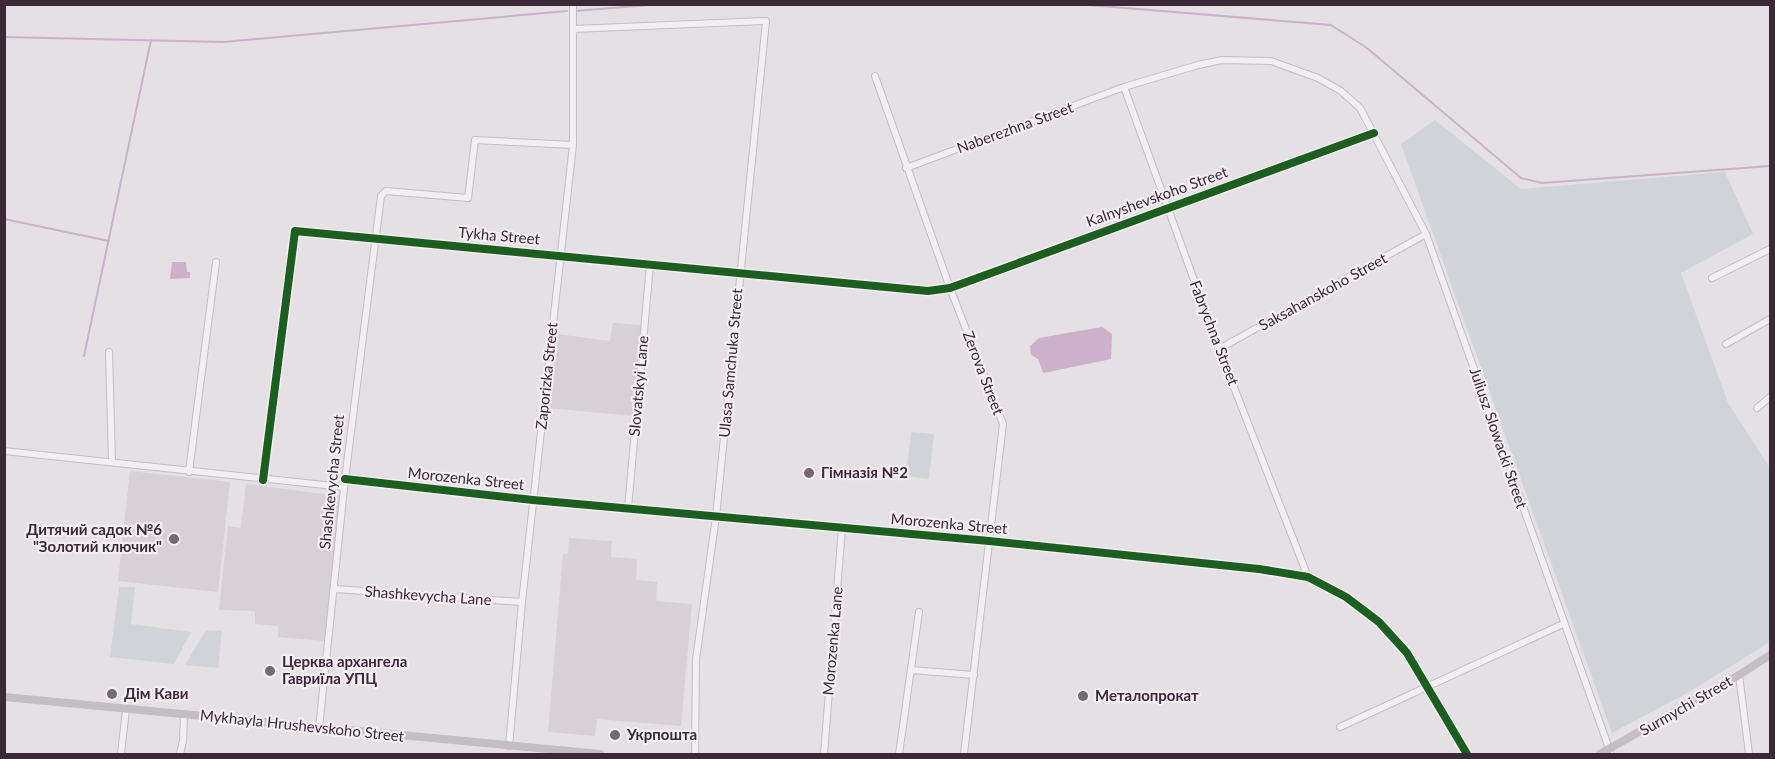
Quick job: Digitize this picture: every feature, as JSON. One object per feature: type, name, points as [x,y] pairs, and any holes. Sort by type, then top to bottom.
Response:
[{"type":"main road","name":"Surmychi Street","points":[[1600,754],[1611,752],[1770,655]]},
{"type":"main road","name":"Mykhayla Hrushevskoho Street","points":[[4,697],[509,746],[529,751],[600,754]]},
{"type":"street","name":"Zaporizka Street","points":[[509,746],[522,602],[573,145],[573,4]]},
{"type":"street","name":"Ulasa Samchuka Street","points":[[573,29],[766,21],[716,517],[696,659],[695,754]]},
{"type":"street","name":"Naberezhna Street","points":[[906,168],[1124,87],[1222,60],[1271,62],[1318,78],[1341,91],[1360,108],[1374,133]]},
{"type":"street","name":"Zerova Street","points":[[875,76],[950,288],[1003,424],[964,754]]},
{"type":"street","name":"Fabrychna Street","points":[[1124,87],[1219,349],[1308,577]]},
{"type":"street","name":"Kalnyshevskoho Street","points":[[950,288],[1374,133]]},
{"type":"street","name":"Juliusz Slowacki Street","points":[[1374,133],[1426,234],[1563,624],[1611,752]]},
{"type":"street","name":"Shashkevycha Street","points":[[319,728],[344,487],[381,196],[386,191],[468,198],[475,140],[573,145]]},
{"type":"street","name":"Tykha Street","points":[[263,480],[295,231],[928,291],[950,288]]},
{"type":"street","name":"Saksahanskoho Street","points":[[1219,349],[1426,234]]},
{"type":"street","points":[[1712,278],[1770,249]]},
{"type":"street","points":[[189,472],[216,262]]},
{"type":"street","name":"Slovatskyi Lane","points":[[628,508],[650,265]]},
{"type":"street","points":[[1726,344],[1770,319]]},
{"type":"street","points":[[109,352],[112,461]]},
{"type":"street","points":[[1757,408],[1770,397]]},
{"type":"street","points":[[4,451],[344,487]]},
{"type":"street","name":"Morozenka Street","points":[[345,479],[533,500],[989,541],[1259,569],[1308,577],[1346,597],[1379,622],[1407,653],[1467,754]]},
{"type":"street","name":"Morozenka Lane","points":[[824,754],[842,528]]},
{"type":"street","name":"Shashkevycha Lane","points":[[335,590],[522,602]]},
{"type":"street","points":[[899,754],[919,612]]},
{"type":"street","points":[[1340,727],[1563,624]]},
{"type":"street","points":[[911,670],[974,675]]},
{"type":"street","points":[[1739,675],[1749,754]]},
{"type":"street","points":[[121,754],[126,709]]},
{"type":"street","points":[[180,754],[184,715]]},
{"type":"shaded area","points":[[1435,120],[1521,189],[1725,172],[1753,234],[1681,273],[1728,403],[1770,468],[1770,642],[1689,692],[1612,733],[1401,144]]},
{"type":"shaded area","points":[[172,262],[186,262],[190,278],[170,279]]},
{"type":"shaded area","points":[[613,323],[642,325],[634,416],[549,408],[557,334],[610,341]]},
{"type":"shaded area","points":[[1102,327],[1112,334],[1111,359],[1043,373],[1038,359],[1031,355],[1030,346],[1039,338]]},
{"type":"shaded area","points":[[911,432],[934,434],[929,479],[906,476]]},
{"type":"shaded area","points":[[130,471],[230,482],[218,592],[118,581]]},
{"type":"shaded area","points":[[246,484],[340,496],[325,641],[278,637],[278,626],[255,624],[255,611],[219,610],[228,526],[241,528]]},
{"type":"shaded area","points":[[569,538],[612,541],[611,557],[637,559],[636,580],[657,582],[656,601],[692,604],[681,726],[597,719],[595,736],[548,732],[563,554],[568,554]]},
{"type":"shaded area","points":[[119,587],[135,587],[131,624],[191,632],[174,664],[110,657]]},
{"type":"shaded area","points":[[206,630],[222,631],[218,668],[185,665]]},
{"type":"waterway","points":[[575,11],[661,4]]},
{"type":"waterway","points":[[1077,4],[1331,25],[1367,48],[1521,178],[1542,183],[1770,166]]},
{"type":"waterway","points":[[4,37],[223,42],[567,11]]},
{"type":"waterway","points":[[84,356],[151,40]]},
{"type":"waterway","points":[[4,219],[109,241]]},
{"type":"cycle path","points":[[263,480],[295,231],[928,291],[950,288],[1374,133]]},
{"type":"cycle path","points":[[345,479],[533,500],[989,541],[1259,569],[1308,577],[1346,597],[1379,622],[1407,653],[1467,754]]},
{"type":"place","name":"Гімназія №2","points":[[809,473]]},
{"type":"place","name":"Дитячий садок №6 \"Золотий ключик\"","points":[[174,539]]},
{"type":"place","name":"Церква архангела Гавриїла УПЦ","points":[[270,671]]},
{"type":"place","name":"Дім Кави","points":[[112,694]]},
{"type":"place","name":"Металопрокат","points":[[1083,696]]},
{"type":"place","name":"Укрпошта","points":[[615,735]]}]
